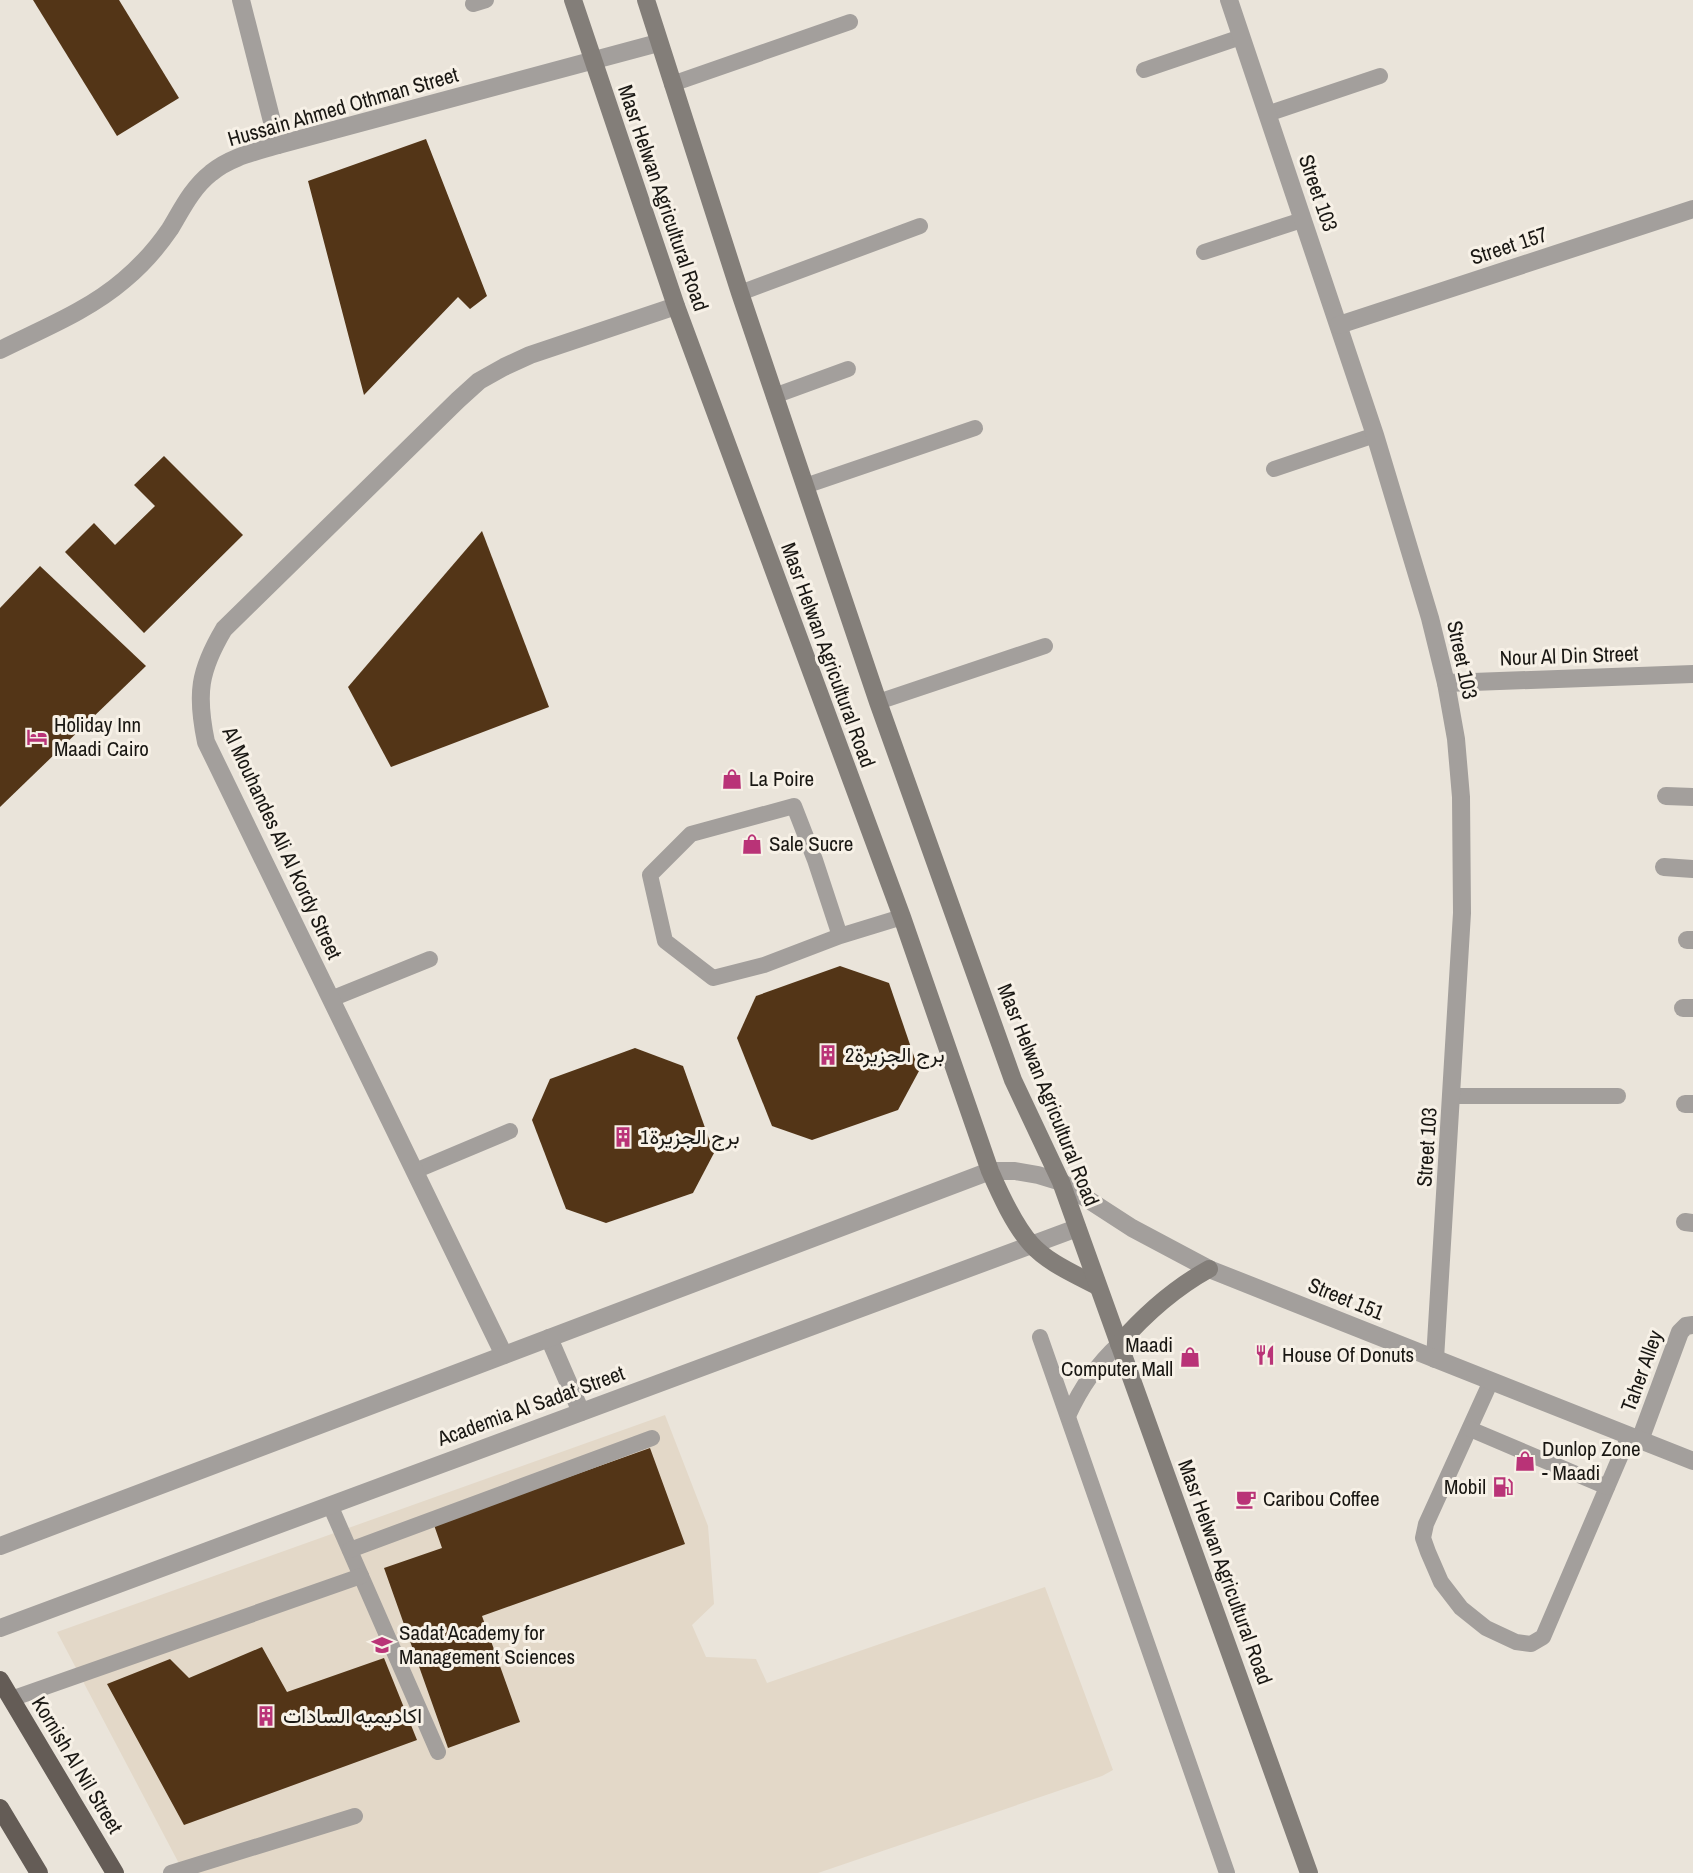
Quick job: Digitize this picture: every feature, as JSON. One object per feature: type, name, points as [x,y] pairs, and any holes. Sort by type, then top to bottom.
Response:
[{"type":"highway","name":"Kornish Al Nil Street","points":[[0,1680],[116,1873]]},
{"type":"highway","points":[[0,1808],[39,1873]]},
{"type":"main road","name":"Masr Helwan Agricultural Road","points":[[573,0],[676,306],[902,917],[990,1171],[1000,1193],[1031,1244],[1057,1264],[1097,1286]]},
{"type":"main road","name":"Masr Helwan Agricultural Road","points":[[646,0],[658,43],[774,396],[878,702],[1013,1080],[1061,1182],[1309,1873]]},
{"type":"main road","points":[[1119,1344],[1159,1302],[1209,1269]]},
{"type":"street","points":[[241,0],[278,146]]},
{"type":"street","name":"Street 103","points":[[1229,0],[1375,435],[1430,618],[1446,683],[1457,751],[1463,855],[1462,913],[1453,1096],[1435,1359]]},
{"type":"street","name":"Hussain Ahmed Othman Street","points":[[0,350],[97,301],[124,280],[148,258],[197,186],[229,161],[658,43]]},
{"type":"street","name":"Street 157","points":[[1339,324],[1693,209]]},
{"type":"street","name":"Al Mouhandes Ali Al Kordy Street","points":[[504,1355],[206,742],[200,712],[201,683],[209,654],[224,628],[479,381],[530,355],[676,306]]},
{"type":"street","name":"Nour Al Din Street","points":[[1446,683],[1693,674]]},
{"type":"street","points":[[1666,796],[1693,797]]},
{"type":"street","points":[[1664,867],[1693,869]]},
{"type":"street","points":[[0,1546],[990,1171]]},
{"type":"street","name":"Street 151","points":[[990,1171],[1014,1171],[1061,1182],[1132,1228],[1209,1269],[1693,1461]]},
{"type":"street","name":"Academia Al Sadat Street","points":[[0,1628],[1077,1227]]},
{"type":"street","name":"Taher Alley","points":[[1634,1438],[1680,1332],[1686,1326],[1693,1325]]},
{"type":"street","points":[[549,1338],[580,1412]]},
{"type":"lane","points":[[672,84],[850,22]]},
{"type":"lane","points":[[1144,70],[1241,37]]},
{"type":"lane","points":[[1267,114],[1380,75]]},
{"type":"lane","points":[[1204,252],[1302,219]]},
{"type":"lane","points":[[740,293],[920,226]]},
{"type":"lane","points":[[774,396],[848,369]]},
{"type":"lane","points":[[805,486],[975,428]]},
{"type":"lane","points":[[1274,469],[1375,435]]},
{"type":"lane","points":[[878,702],[1045,646]]},
{"type":"lane","points":[[840,936],[794,806],[691,834],[650,875],[665,941],[713,978],[764,965],[840,936],[902,917]]},
{"type":"lane","points":[[331,999],[430,959]]},
{"type":"lane","points":[[1453,1096],[1618,1096]]},
{"type":"lane","points":[[415,1171],[510,1131]]},
{"type":"lane","points":[[1040,1337],[1227,1873]]},
{"type":"lane","points":[[1068,1416],[1089,1377],[1119,1344]]},
{"type":"lane","points":[[1491,1381],[1426,1524],[1423,1538],[1441,1582],[1461,1608],[1486,1628],[1516,1642],[1531,1644],[1543,1637],[1607,1487],[1634,1438]]},
{"type":"lane","points":[[1470,1429],[1607,1487]]},
{"type":"lane","points":[[350,1550],[652,1438]]},
{"type":"lane","points":[[330,1505],[438,1752]]},
{"type":"lane","points":[[11,1699],[361,1576]]},
{"type":"lane","points":[[171,1873],[356,1816]]},
{"type":"shaded area","name":"Sadat Academy for Management Sciences","points":[[665,1415],[708,1526],[714,1604],[692,1625],[706,1657],[756,1659],[767,1683],[1045,1587],[1113,1770],[1102,1776],[818,1873],[184,1873],[57,1632]]},
{"type":"building","points":[[33,0],[119,0],[179,98],[117,136]]},
{"type":"building","points":[[426,139],[487,296],[470,309],[458,297],[364,395],[308,181]]},
{"type":"building","points":[[164,456],[243,535],[144,633],[65,552],[94,523],[115,545],[155,506],[134,485]]},
{"type":"building","points":[[482,531],[549,707],[391,767],[348,687]]},
{"type":"building","name":"Holiday Inn Maadi Cairo","points":[[40,566],[146,666],[0,807],[0,608]]},
{"type":"building","name":"برج الجزيرة2","points":[[840,966],[889,983],[919,1071],[898,1110],[812,1140],[772,1126],[737,1038],[756,996]]},
{"type":"building","name":"برج الجزيرة1","points":[[635,1048],[683,1066],[714,1153],[693,1193],[606,1223],[566,1209],[532,1120],[550,1079]]},
{"type":"building","points":[[650,1448],[685,1544],[482,1616],[520,1722],[448,1748],[384,1568],[442,1548],[434,1525]]},
{"type":"building","name":"اكاديميه السادات","points":[[262,1647],[287,1692],[384,1658],[417,1740],[184,1825],[107,1684],[170,1659],[189,1678]]},
{"type":"place","name":"Holiday Inn Maadi Cairo","points":[[37,737]]},
{"type":"place","name":"La Poire","points":[[732,779]]},
{"type":"place","name":"Sale Sucre","points":[[752,844]]},
{"type":"place","name":"برج الجزيرة2","points":[[828,1055]]},
{"type":"place","name":"برج الجزيرة1","points":[[623,1137]]},
{"type":"place","name":"House Of Donuts","points":[[1265,1355]]},
{"type":"place","name":"Maadi Computer Mall","points":[[1190,1357]]},
{"type":"place","name":"Dunlop Zone - Maadi","points":[[1525,1461]]},
{"type":"place","name":"Mobil","points":[[1503,1487]]},
{"type":"place","name":"Caribou Coffee","points":[[1246,1499]]},
{"type":"place","name":"Sadat Academy for Management Sciences","points":[[382,1645]]},
{"type":"place","name":"اكاديميه السادات","points":[[266,1716]]}]
